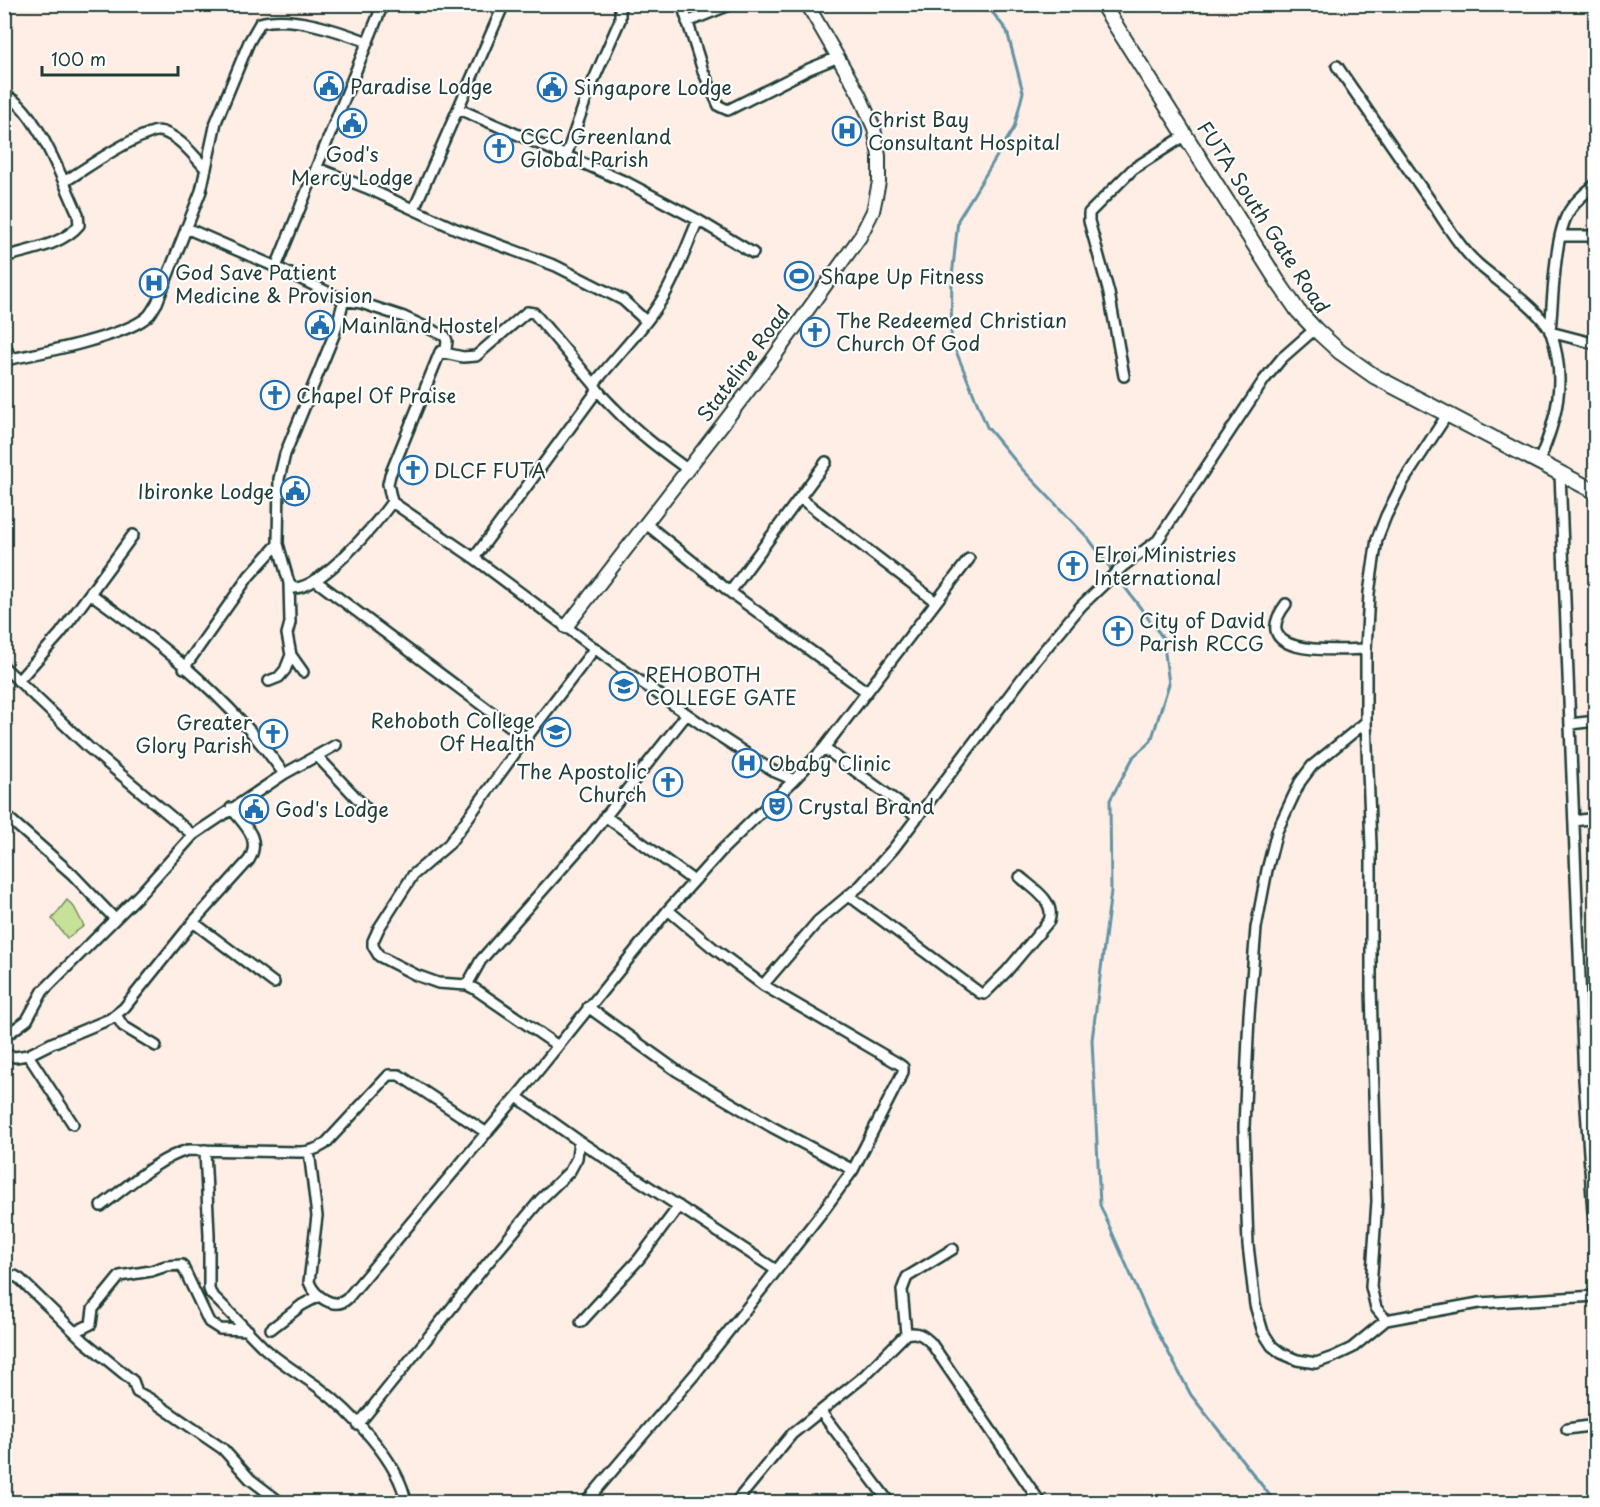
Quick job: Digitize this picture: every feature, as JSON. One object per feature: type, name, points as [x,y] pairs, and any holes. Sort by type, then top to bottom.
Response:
[{"type":"main road","name":"FUTA South Gate Road","points":[[1109,7],[1278,282],[1298,311],[1315,330],[1340,352],[1374,376],[1596,492]]},
{"type":"street","points":[[276,267],[383,4]]},
{"type":"street","points":[[414,209],[504,4]]},
{"type":"street","points":[[566,156],[588,93],[620,20],[620,4]]},
{"type":"street","points":[[682,4],[703,71],[719,106],[724,109],[728,110],[809,69],[837,58]]},
{"type":"street","points":[[687,22],[732,4]]},
{"type":"street","name":"Stateline Road","points":[[566,627],[769,364],[860,237],[873,211],[879,182],[879,156],[874,128],[859,94],[807,4]]},
{"type":"street","points":[[4,340],[7,362],[91,340],[127,328],[149,315],[157,303],[201,191],[216,122],[249,42],[260,23],[270,20],[334,29],[368,42]]},
{"type":"street","points":[[1337,66],[1409,171],[1475,261],[1538,315],[1550,332],[1596,344]]},
{"type":"street","points":[[4,96],[14,99],[23,106],[43,140],[78,214],[79,225],[74,232],[58,240],[4,258]]},
{"type":"street","points":[[459,109],[626,182],[698,220],[753,253]]},
{"type":"street","points":[[64,182],[117,150],[151,132],[158,131],[167,133],[178,140],[206,169]]},
{"type":"street","points":[[1124,376],[1109,293],[1089,221],[1089,213],[1091,208],[1133,169],[1186,135]]},
{"type":"street","points":[[317,168],[456,229],[556,266],[623,300],[646,321]]},
{"type":"street","points":[[1539,461],[1557,414],[1559,395],[1559,376],[1550,332],[1560,236],[1567,215],[1578,199],[1596,184]]},
{"type":"street","points":[[474,558],[663,298],[698,220]]},
{"type":"street","points":[[186,228],[276,267],[344,300],[404,317],[445,336],[446,349],[440,352],[390,475],[388,484],[392,502],[474,558],[687,714],[756,760],[794,780]]},
{"type":"street","points":[[1560,236],[1596,236]]},
{"type":"street","points":[[303,672],[291,655],[287,634],[290,623],[289,584],[278,544],[279,479],[285,454],[334,335],[344,300]]},
{"type":"street","points":[[440,352],[463,357],[476,356],[530,311],[596,388],[643,437],[687,469]]},
{"type":"street","points":[[763,985],[818,921],[881,864],[1036,660],[1081,606],[1122,567],[1158,540],[1264,380],[1282,358],[1315,330]]},
{"type":"street","points":[[1386,1320],[1376,1308],[1371,1287],[1377,1201],[1366,722],[1369,593],[1377,539],[1403,482],[1447,415]]},
{"type":"street","points":[[730,592],[826,462]]},
{"type":"street","points":[[1560,473],[1584,1079],[1594,1184],[1596,1257]]},
{"type":"street","points":[[800,498],[936,602]]},
{"type":"street","points":[[289,584],[293,588],[301,588],[316,580],[365,537],[392,502]]},
{"type":"street","points":[[645,523],[730,592],[867,692]]},
{"type":"street","points":[[18,681],[60,634],[133,535]]},
{"type":"street","points":[[184,668],[249,576],[278,544]]},
{"type":"street","points":[[309,1151],[317,1216],[308,1276],[311,1287],[319,1296],[334,1304],[343,1303],[517,1097],[668,910],[723,849],[824,748],[969,559]]},
{"type":"street","points":[[316,580],[526,738]]},
{"type":"street","points":[[91,594],[146,633],[231,709],[255,734],[284,774]]},
{"type":"street","points":[[1286,604],[1276,618],[1275,624],[1282,640],[1290,645],[1329,651],[1366,649]]},
{"type":"street","points":[[558,1046],[467,985],[438,983],[416,975],[379,956],[373,946],[373,941],[414,874],[449,844],[595,648]]},
{"type":"street","points":[[269,681],[285,670],[291,655]]},
{"type":"street","points":[[4,667],[88,747],[193,835]]},
{"type":"street","points":[[467,985],[481,960],[605,816],[687,714]]},
{"type":"street","points":[[1570,724],[1596,721]]},
{"type":"street","points":[[1366,722],[1318,760],[1300,782],[1277,831],[1256,928],[1244,1127],[1245,1201],[1255,1305],[1263,1332],[1272,1346],[1281,1353],[1297,1360],[1316,1363],[1352,1348],[1386,1320],[1479,1303],[1596,1296]]},
{"type":"street","points":[[4,1037],[27,1020],[44,991],[193,835],[284,774],[336,745]]},
{"type":"street","points":[[824,748],[918,817]]},
{"type":"street","points":[[317,756],[366,808]]},
{"type":"street","points":[[4,1054],[15,1057],[28,1055],[116,1016],[254,852],[253,837],[231,808]]},
{"type":"street","points":[[4,814],[87,888],[115,919]]},
{"type":"street","points":[[605,816],[694,881]]},
{"type":"street","points":[[1575,821],[1596,819]]},
{"type":"street","points":[[848,895],[984,994],[1007,971],[1051,916],[1047,902],[1020,877]]},
{"type":"street","points":[[586,1503],[695,1374],[853,1170],[903,1067],[763,985],[668,910]]},
{"type":"street","points":[[193,922],[274,983]]},
{"type":"street","points":[[588,1007],[677,1071],[772,1127],[853,1170]]},
{"type":"street","points":[[116,1016],[123,1026],[156,1046]]},
{"type":"street","points":[[28,1055],[73,1124]]},
{"type":"street","points":[[101,1206],[165,1159],[188,1150],[309,1151],[325,1144],[392,1073],[399,1074],[487,1133]]},
{"type":"street","points":[[1584,1079],[1596,1077]]},
{"type":"street","points":[[517,1097],[579,1141],[776,1270]]},
{"type":"street","points":[[358,1425],[541,1199],[570,1171],[577,1158],[579,1141]]},
{"type":"street","points":[[205,1150],[211,1294],[263,1346],[320,1389],[358,1425],[382,1453],[396,1475],[406,1503]]},
{"type":"street","points":[[580,1322],[639,1259],[679,1206]]},
{"type":"street","points":[[906,1334],[902,1290],[907,1277],[953,1249]]},
{"type":"street","points":[[75,1332],[92,1323],[93,1309],[120,1276],[166,1266],[182,1265],[209,1322],[220,1329],[248,1330]]},
{"type":"street","points":[[4,1278],[15,1276],[20,1279],[75,1332],[133,1381],[137,1392],[223,1449],[250,1479],[280,1503]]},
{"type":"street","points":[[271,1329],[302,1305],[319,1296]]},
{"type":"street","points":[[736,1503],[792,1434],[863,1377],[906,1334],[918,1333],[931,1343],[1040,1503]]},
{"type":"street","points":[[821,1412],[889,1503]]},
{"type":"street","points":[[1567,1429],[1596,1425]]},
{"type":"green space","points":[[67,900],[74,907],[84,926],[67,938],[52,919]]},
{"type":"waterway","points":[[986,4],[1007,31],[1023,92],[1014,128],[958,220],[952,277],[951,339],[987,427],[1023,470],[1088,538],[1163,638],[1169,684],[1151,741],[1134,756],[1110,800],[1111,891],[1092,1040],[1100,1205],[1148,1314],[1191,1395],[1275,1502]]},
{"type":"place","name":"Paradise Lodge","points":[[329,86]]},
{"type":"place","name":"Singapore Lodge","points":[[552,87]]},
{"type":"place","name":"God's Mercy Lodge","points":[[352,123]]},
{"type":"place","name":"Christ Bay Consultant Hospital","points":[[847,131]]},
{"type":"place","name":"CCC Greenland Global Parish","points":[[499,148]]},
{"type":"place","name":"Shape Up Fitness","points":[[799,276]]},
{"type":"place","name":"God Save Patient Medicine & Provision","points":[[154,283]]},
{"type":"place","name":"Mainland Hostel","points":[[320,325]]},
{"type":"place","name":"The Redeemed Christian Church Of God","points":[[815,332]]},
{"type":"place","name":"Chapel Of Praise","points":[[275,395]]},
{"type":"place","name":"DLCF FUTA","points":[[413,470]]},
{"type":"place","name":"Ibironke Lodge","points":[[295,491]]},
{"type":"place","name":"Elroi Ministries International","points":[[1073,566]]},
{"type":"place","name":"City of David Parish RCCG","points":[[1118,631]]},
{"type":"place","name":"REHOBOTH COLLEGE GATE","points":[[624,686]]},
{"type":"place","name":"Rehoboth College Of Health","points":[[556,732]]},
{"type":"place","name":"Greater Glory Parish","points":[[273,734]]},
{"type":"place","name":"Obaby Clinic","points":[[747,763]]},
{"type":"place","name":"The Apostolic Church","points":[[668,782]]},
{"type":"place","name":"Crystal Brand","points":[[777,806]]},
{"type":"place","name":"God's Lodge","points":[[254,809]]}]
